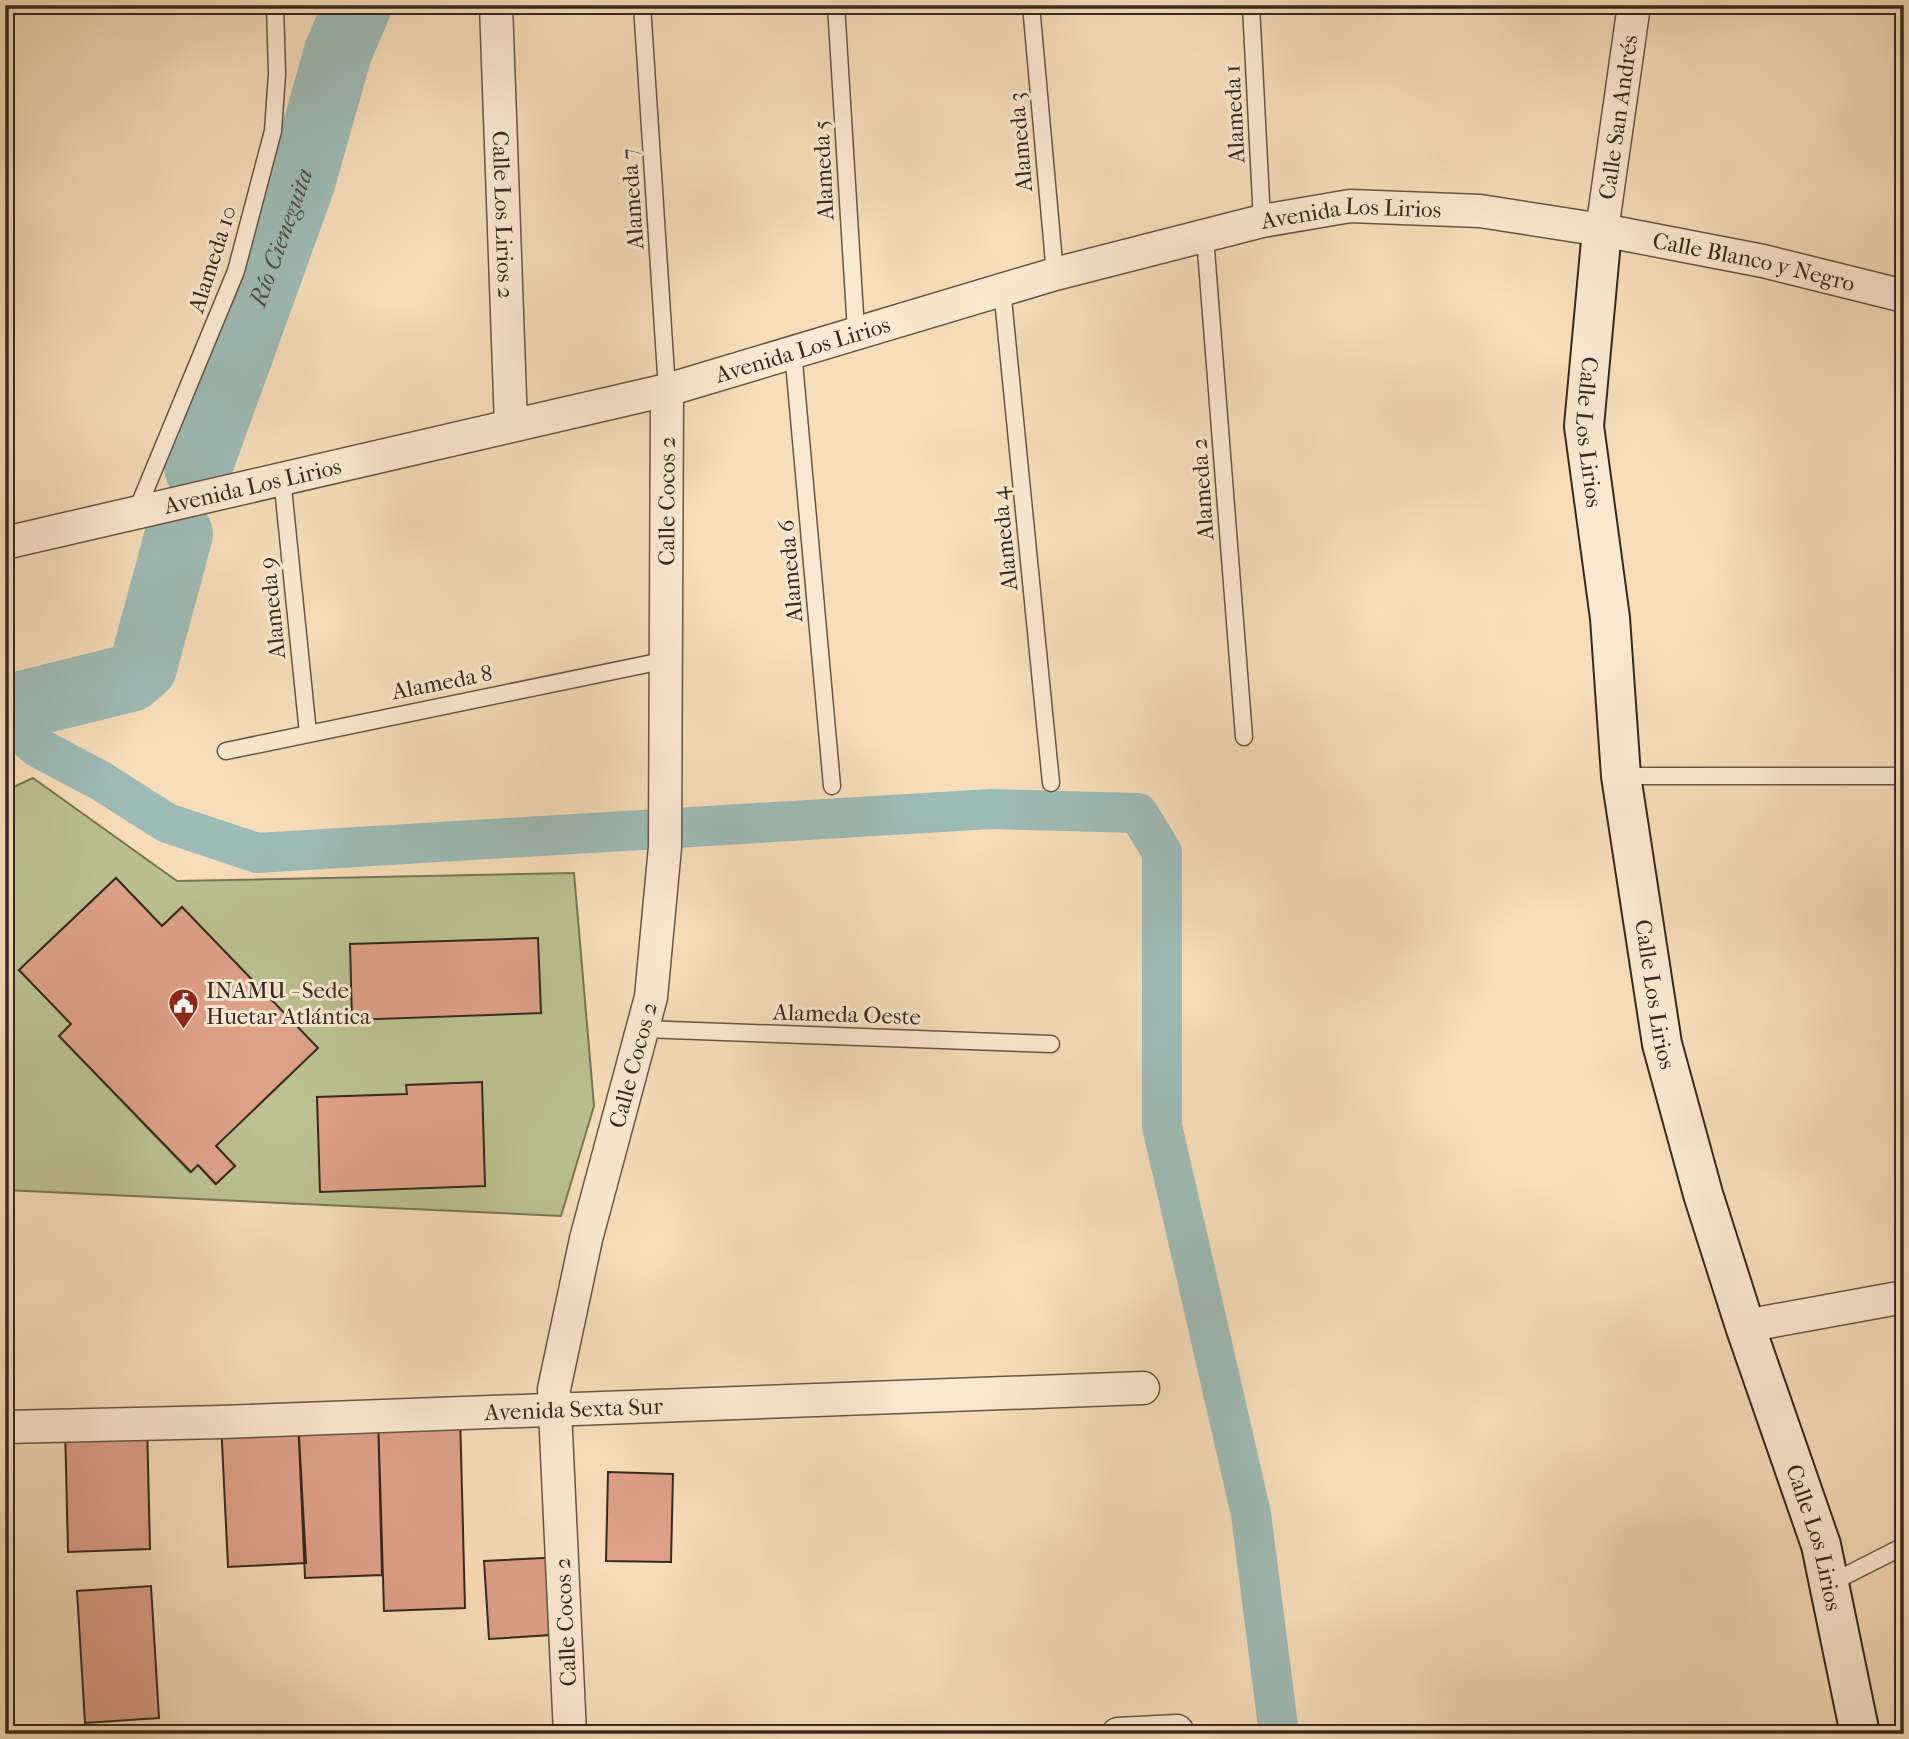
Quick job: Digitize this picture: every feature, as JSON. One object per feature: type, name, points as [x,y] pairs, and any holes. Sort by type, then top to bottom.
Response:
[{"type":"street","name":"Calle Los Lirios 2","points":[[496,5],[510,425]]},
{"type":"street","name":"Calle San Andrés","points":[[1602,230],[1634,5]]},
{"type":"street","name":"Avenida Los Lirios","points":[[5,543],[667,390],[1002,289],[1262,221],[1350,206],[1480,211],[1602,230]]},
{"type":"street","name":"Calle Blanco y Negro","points":[[1602,230],[1763,261],[1904,296]]},
{"type":"street","name":"Calle Los Lirios","points":[[1602,230],[1584,426],[1610,618],[1621,776],[1662,1044],[1703,1194],[1745,1326],[1821,1545],[1860,1734]]},
{"type":"street","name":"Calle Cocos 2","points":[[570,1734],[554,1389],[586,1239],[651,997],[664,847],[667,756],[667,390]]},
{"type":"street","points":[[1745,1326],[1904,1297]]},
{"type":"street","name":"Avenida Sexta Sur","points":[[5,1427],[221,1422],[1143,1388]]},
{"type":"street","points":[[1118,1734],[1177,1731]]},
{"type":"lane","name":"Alameda 10","points":[[135,514],[236,271],[273,131],[277,74],[275,5]]},
{"type":"lane","name":"Alameda 7","points":[[642,5],[667,390]]},
{"type":"lane","name":"Alameda 5","points":[[836,5],[856,331]]},
{"type":"lane","name":"Alameda 3","points":[[1031,5],[1055,274]]},
{"type":"lane","name":"Alameda 1","points":[[1251,5],[1262,221]]},
{"type":"lane","name":"Alameda 2","points":[[1205,237],[1244,737]]},
{"type":"lane","name":"Alameda 4","points":[[1002,289],[1051,783]]},
{"type":"lane","name":"Alameda 6","points":[[793,351],[832,786]]},
{"type":"lane","name":"Alameda 9","points":[[282,478],[308,733]]},
{"type":"lane","name":"Alameda 8","points":[[226,751],[667,660]]},
{"type":"lane","points":[[1621,776],[1904,776]]},
{"type":"lane","name":"Alameda Oeste","points":[[643,1030],[1051,1044]]},
{"type":"lane","points":[[1829,1584],[1904,1546]]},
{"type":"green space","points":[[33,778],[177,881],[574,873],[594,1106],[561,1216],[5,1190],[5,791]],"holes":[[[116,878],[162,926],[182,907],[216,1146],[235,1166],[215,1184],[198,1165],[190,1172],[59,1036],[71,1024],[19,970]]]},
{"type":"building","name":"INAMU - Sede Huetar Atlántica","points":[[116,878],[162,926],[182,907],[318,1048],[216,1146],[235,1166],[216,1184],[198,1165],[191,1172],[59,1036],[71,1024],[19,970]]},
{"type":"building","points":[[538,938],[541,1013],[352,1020],[350,944]]},
{"type":"building","points":[[482,1082],[485,1186],[320,1192],[317,1097],[407,1094],[406,1085]]},
{"type":"building","points":[[460,1413],[465,1608],[384,1611],[378,1415]]},
{"type":"building","points":[[378,1415],[382,1575],[305,1578],[298,1418]]},
{"type":"building","points":[[298,1418],[306,1563],[228,1567],[221,1422]]},
{"type":"building","points":[[147,1423],[150,1549],[68,1552],[65,1425]]},
{"type":"building","points":[[608,1472],[673,1474],[671,1562],[606,1561]]},
{"type":"building","points":[[563,1557],[567,1634],[489,1639],[484,1561]]},
{"type":"building","points":[[151,1586],[159,1718],[85,1723],[77,1591]]},
{"type":"waterway","name":"Río Cieneguita","points":[[198,468],[301,183],[338,52],[358,5]]},
{"type":"waterway","name":"Río Cieneguita","points":[[5,709],[130,678],[143,667],[179,534]]},
{"type":"waterway","points":[[5,719],[37,747],[101,781],[167,823],[257,853],[991,809],[1138,813],[1162,852],[1162,1126],[1251,1514],[1279,1734]]},
{"type":"place","name":"INAMU - Sede Huetar Atlántica","points":[[183,1030]]}]
